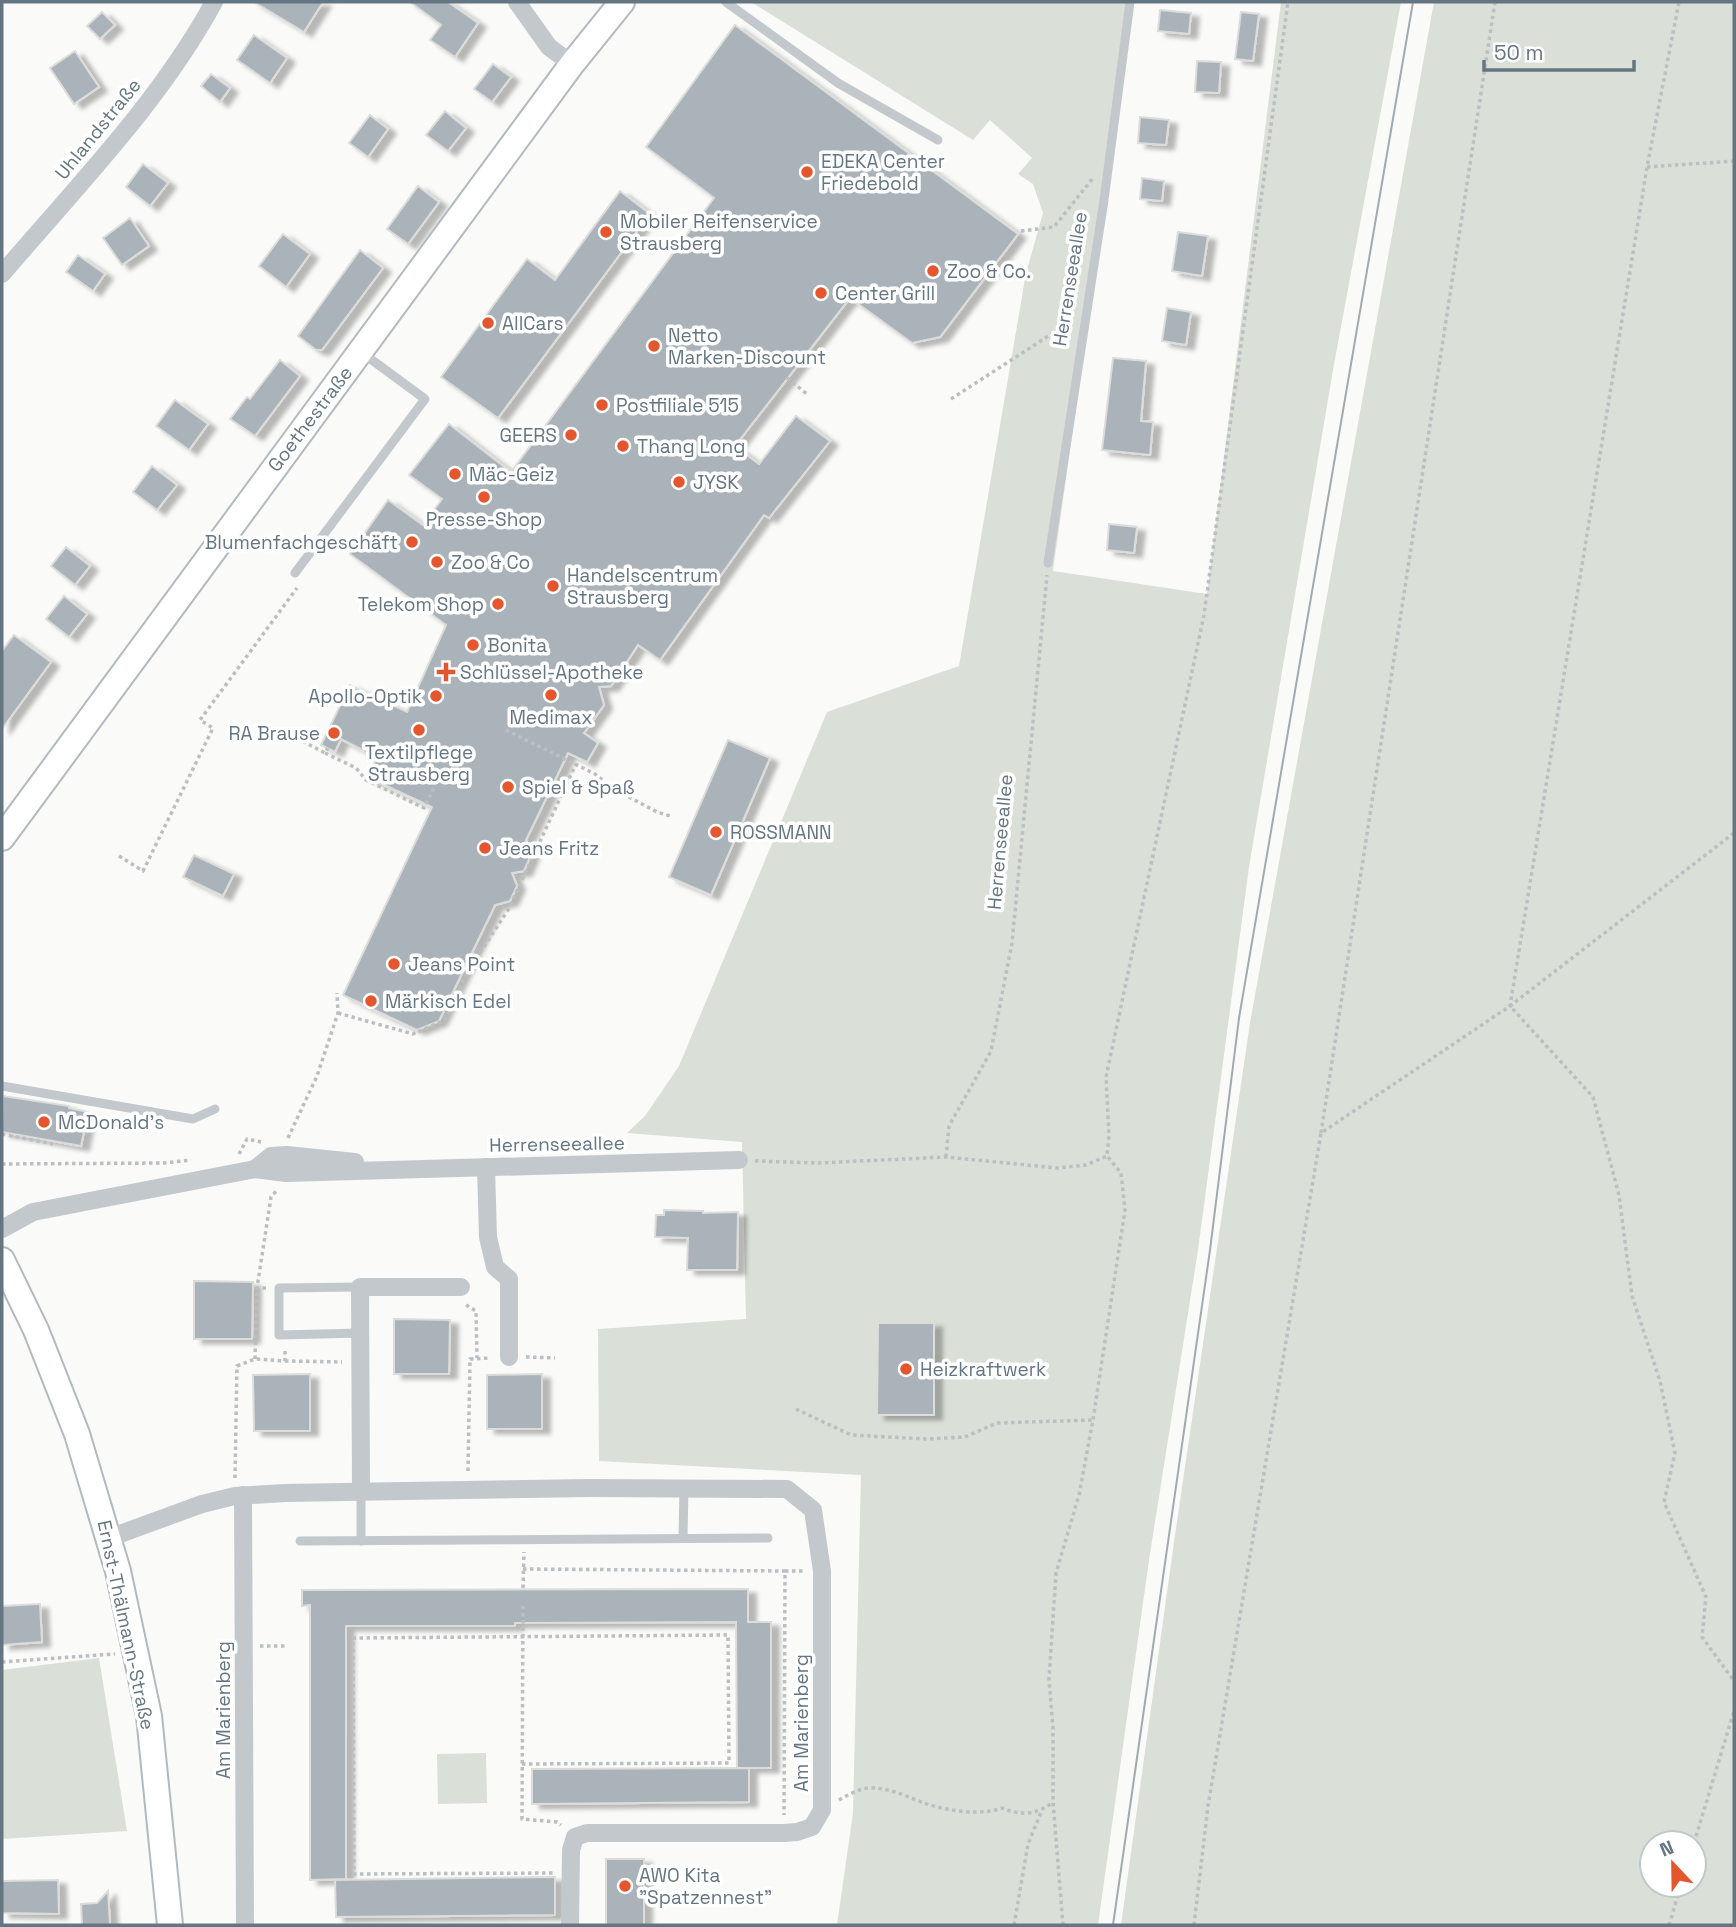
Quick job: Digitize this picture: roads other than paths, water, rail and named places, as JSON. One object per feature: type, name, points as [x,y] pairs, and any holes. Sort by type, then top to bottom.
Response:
[{"type":"street","name":"Uhlandstraße","points":[[2,274],[85,180],[161,85],[214,2]]},
{"type":"street","points":[[517,2],[549,47],[572,64]]},
{"type":"street","name":"Goethestraße","points":[[2,838],[572,64],[622,2]]},
{"type":"street","name":"Herrenseeallee","points":[[2,1229],[33,1212],[255,1169],[271,1156],[286,1164],[422,1168],[739,1160]]},
{"type":"street","points":[[486,1167],[488,1237],[495,1266],[509,1279],[509,1357]]},
{"type":"street","name":"Ernst-Thälmann-Straße","points":[[2,1260],[36,1330],[70,1415],[118,1571],[149,1716],[170,1925]]},
{"type":"street","points":[[361,1490],[360,1287],[461,1296]]},
{"type":"street","name":"Am Marienberg","points":[[239,1489],[244,1646],[245,1925]]},
{"type":"street","name":"Am Marienberg","points":[[109,1538],[239,1489],[788,1489],[813,1510],[822,1572],[822,1810],[812,1827],[797,1832],[587,1833],[576,1837],[570,1850],[570,1925]]},
{"type":"lane","points":[[726,2],[838,83],[937,140]]},
{"type":"lane","name":"Herrenseeallee","points":[[1048,564],[1130,2]]},
{"type":"lane","points":[[295,573],[425,399],[360,351]]},
{"type":"lane","points":[[2,1086],[193,1119],[215,1109]]},
{"type":"lane","points":[[360,1287],[279,1288],[279,1335],[362,1333]]},
{"type":"lane","points":[[683,1538],[684,1487]]},
{"type":"lane","points":[[361,1490],[361,1541]]},
{"type":"lane","points":[[300,1541],[768,1538]]},
{"type":"tram line","points":[[1113,1925],[1210,1250],[1239,1018],[1413,2]]},
{"type":"place","name":"EDEKA Center Friedebold","points":[[807,172]]},
{"type":"place","name":"Mobiler Reifenservice Strausberg","points":[[606,232]]},
{"type":"place","name":"Zoo & Co.","points":[[933,271]]},
{"type":"place","name":"Center Grill","points":[[821,293]]},
{"type":"place","name":"AllCars","points":[[488,323]]},
{"type":"place","name":"Netto Marken-Discount","points":[[654,346]]},
{"type":"place","name":"Postfiliale 515","points":[[602,405]]},
{"type":"place","name":"GEERS","points":[[571,435]]},
{"type":"place","name":"Thang Long","points":[[623,446]]},
{"type":"place","name":"Mäc-Geiz","points":[[455,474]]},
{"type":"place","name":"JYSK","points":[[679,482]]},
{"type":"place","name":"Presse-Shop","points":[[484,497]]},
{"type":"place","name":"Blumenfachgeschäft","points":[[412,542]]},
{"type":"place","name":"Zoo & Co","points":[[437,562]]},
{"type":"place","name":"Handelscentrum Strausberg","points":[[553,586]]},
{"type":"place","name":"Telekom Shop","points":[[498,604]]},
{"type":"place","name":"Bonita","points":[[473,645]]},
{"type":"place","name":"Schlüssel-Apotheke","points":[[446,672]]},
{"type":"place","name":"Medimax","points":[[551,695]]},
{"type":"place","name":"Apollo-Optik","points":[[436,696]]},
{"type":"place","name":"Textilpflege Strausberg","points":[[419,730]]},
{"type":"place","name":"RA Brause","points":[[334,733]]},
{"type":"place","name":"Spiel & Spaß","points":[[508,787]]},
{"type":"place","name":"ROSSMANN","points":[[716,832]]},
{"type":"place","name":"Jeans Fritz","points":[[485,848]]},
{"type":"place","name":"Jeans Point","points":[[394,964]]},
{"type":"place","name":"Märkisch Edel","points":[[371,1001]]},
{"type":"place","name":"McDonald's","points":[[44,1122]]},
{"type":"place","name":"Heizkraftwerk","points":[[906,1369]]},
{"type":"place","name":"AWO Kita \"Spatzennest\"","points":[[625,1886]]}]
